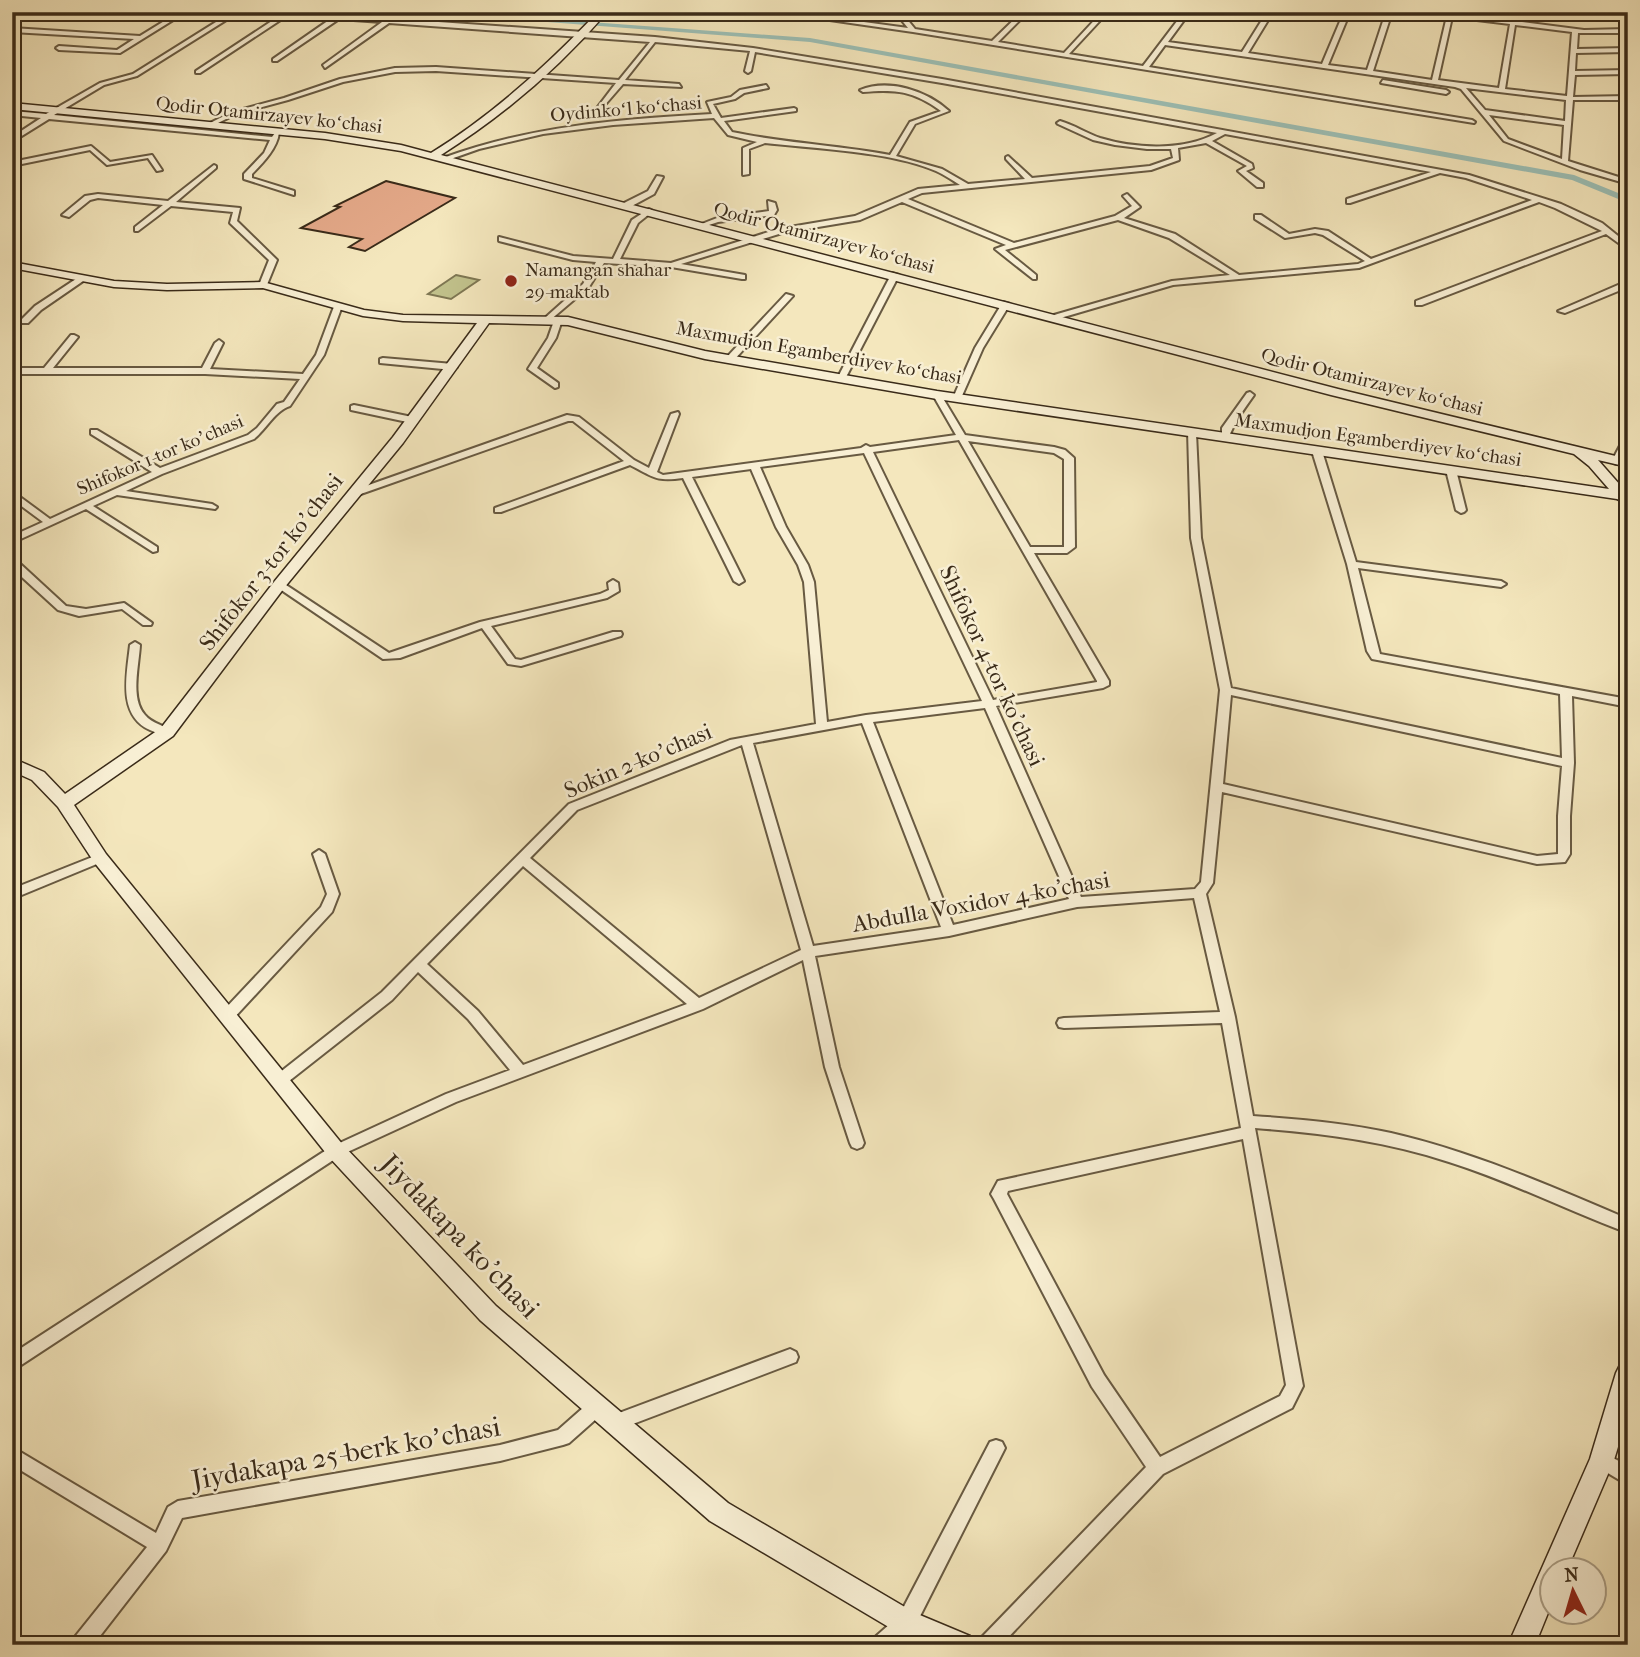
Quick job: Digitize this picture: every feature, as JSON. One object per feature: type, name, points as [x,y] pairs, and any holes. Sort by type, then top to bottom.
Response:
[{"type":"street","points":[[12,17],[22,12]]},
{"type":"street","points":[[59,48],[115,53],[183,12]]},
{"type":"street","points":[[12,140],[102,84],[135,75],[236,12]]},
{"type":"street","points":[[268,12],[655,39],[753,50],[955,83],[1486,181],[1540,199],[1608,231],[1628,248]]},
{"type":"street","points":[[546,12],[602,14]]},
{"type":"street","points":[[898,12],[913,30]]},
{"type":"street","points":[[994,43],[1025,12]]},
{"type":"street","points":[[1065,55],[1105,12]]},
{"type":"street","points":[[1145,68],[1187,12]]},
{"type":"street","points":[[1244,54],[1270,12]]},
{"type":"street","points":[[1324,66],[1347,12]]},
{"type":"street","points":[[1370,72],[1389,12]]},
{"type":"street","points":[[1429,12],[1575,30],[1628,31]]},
{"type":"street","points":[[198,72],[287,13]]},
{"type":"street","points":[[439,157],[540,77],[602,14]]},
{"type":"street","points":[[1436,80],[1450,15]]},
{"type":"street","points":[[806,16],[913,30],[1472,122]]},
{"type":"street","points":[[275,60],[338,17]]},
{"type":"street","points":[[326,65],[387,21]]},
{"type":"street","points":[[1502,90],[1513,22]]},
{"type":"street","points":[[12,30],[141,38]]},
{"type":"street","points":[[1565,161],[1575,30]]},
{"type":"street","points":[[597,112],[655,39]]},
{"type":"street","points":[[1163,45],[1436,80],[1456,85],[1571,98],[1628,98]]},
{"type":"street","points":[[1163,45],[1446,92]]},
{"type":"street","points":[[748,71],[753,50]]},
{"type":"street","points":[[1575,51],[1628,50]]},
{"type":"street","points":[[208,126],[241,111],[342,80],[373,73],[426,68],[679,86]]},
{"type":"street","points":[[1573,73],[1628,72]]},
{"type":"street","points":[[677,97],[682,77]]},
{"type":"street","points":[[1456,85],[1463,88],[1506,141],[1628,182]]},
{"type":"street","points":[[766,87],[740,91],[733,98],[709,103],[717,118],[794,110]]},
{"type":"street","points":[[863,90],[903,88],[945,111],[912,123],[892,157]]},
{"type":"street","name":"Qodir Otamirzayev koʻchasi","points":[[12,106],[99,119],[191,128],[208,126],[277,135],[359,141],[439,157],[1322,388],[1622,462]]},
{"type":"street","points":[[1482,112],[1568,123]]},
{"type":"street","points":[[12,113],[53,114]]},
{"type":"street","name":"Oydinkoʻl koʻchasi","points":[[439,157],[533,134],[654,120],[717,118],[729,133],[763,141],[892,157],[929,166],[965,185]]},
{"type":"street","points":[[1060,123],[1106,141],[1174,146],[1209,142],[1224,132]]},
{"type":"street","points":[[191,128],[277,135],[267,155],[248,174],[248,179],[291,193]]},
{"type":"street","points":[[745,174],[746,148],[750,144],[763,141]]},
{"type":"street","points":[[1209,142],[1251,165],[1241,171],[1260,186]]},
{"type":"street","points":[[671,265],[797,228],[857,218],[921,191],[1151,168],[1176,160],[1178,157],[1174,146]]},
{"type":"street","points":[[12,164],[91,148],[109,164],[150,156],[159,170]]},
{"type":"street","points":[[1008,158],[1029,179]]},
{"type":"street","points":[[138,229],[214,167]]},
{"type":"street","points":[[1350,201],[1439,171]]},
{"type":"street","points":[[627,205],[651,192],[659,177]]},
{"type":"street","points":[[66,215],[82,202],[95,196],[237,210],[233,221],[274,263],[263,285]]},
{"type":"street","points":[[1032,277],[999,250],[1118,218],[1136,207],[1127,196]]},
{"type":"street","points":[[901,199],[1013,245]]},
{"type":"street","points":[[1057,317],[1172,283],[1348,268],[1371,262],[1540,199]]},
{"type":"street","points":[[703,225],[717,220],[771,212],[771,203]]},
{"type":"street","points":[[617,260],[635,222],[649,211]]},
{"type":"street","points":[[1258,216],[1288,236],[1315,231],[1330,235],[1371,262]]},
{"type":"street","points":[[1118,218],[1172,236],[1236,276]]},
{"type":"street","points":[[1419,303],[1608,231]]},
{"type":"street","points":[[502,239],[552,254],[671,265],[742,277]]},
{"type":"street","points":[[555,386],[532,369],[552,338],[553,320],[586,285],[602,259]]},
{"type":"street","name":"Maxmudjon Egamberdiyev koʻchasi","points":[[12,265],[82,279],[167,287],[263,285],[338,306],[403,318],[553,320],[729,360],[841,379],[1451,470],[1624,499]]},
{"type":"street","points":[[841,379],[895,275]]},
{"type":"street","points":[[25,321],[38,308],[82,279]]},
{"type":"street","points":[[1562,311],[1628,284]]},
{"type":"street","points":[[729,360],[789,296]]},
{"type":"street","points":[[957,398],[979,348],[1006,304]]},
{"type":"street","name":"Shifokor 1-tor koʼchasi","points":[[12,540],[159,472],[251,437],[280,406],[287,404],[320,355],[338,306]]},
{"type":"street","name":"Shifokor 3-tor koʼchasi","points":[[64,803],[167,732],[279,585],[453,367],[485,320]]},
{"type":"street","points":[[47,370],[74,337]]},
{"type":"street","points":[[205,371],[219,343]]},
{"type":"street","points":[[383,361],[453,367]]},
{"type":"street","points":[[12,371],[205,371],[305,377]]},
{"type":"street","points":[[352,494],[566,418],[579,422],[631,462],[662,478],[866,448],[962,437],[1054,450],[1069,458],[1070,547],[1067,550],[1028,550],[962,437],[937,395]]},
{"type":"street","points":[[1225,438],[1227,428],[1250,395]]},
{"type":"street","points":[[354,408],[412,420]]},
{"type":"street","points":[[651,474],[675,414]]},
{"type":"street","points":[[93,432],[159,472]]},
{"type":"street","points":[[988,1645],[1157,1468],[1286,1402],[1294,1386],[1227,1017],[1199,893],[1207,883],[1226,690],[1196,538],[1191,433]]},
{"type":"street","points":[[1622,462],[1628,440]]},
{"type":"street","name":"Shifokor 4-tor ko'chasi","points":[[866,448],[989,704],[1077,902]]},
{"type":"street","points":[[1574,450],[1594,463],[1624,499]]},
{"type":"street","points":[[1317,451],[1352,564],[1372,650],[1376,657],[1628,703]]},
{"type":"street","points":[[498,510],[631,462]]},
{"type":"street","points":[[754,465],[809,582],[822,727]]},
{"type":"street","points":[[1451,470],[1461,510]]},
{"type":"street","points":[[686,474],[738,581]]},
{"type":"street","points":[[117,492],[212,508]]},
{"type":"street","points":[[12,494],[50,523]]},
{"type":"street","points":[[87,506],[153,549]]},
{"type":"street","name":"Sokin 2-koʼchasi","points":[[279,1081],[387,996],[573,807],[734,743],[866,719],[989,704],[1103,685],[1028,550]]},
{"type":"street","points":[[12,562],[62,608],[72,613],[90,614],[124,607],[147,623]]},
{"type":"street","points":[[1352,564],[1501,584]]},
{"type":"street","points":[[279,585],[387,657],[484,624],[603,596],[614,591],[613,583]]},
{"type":"street","points":[[484,624],[512,662],[521,663],[617,634]]},
{"type":"street","points":[[135,645],[133,704],[138,719],[150,728],[167,732]]},
{"type":"street","points":[[1226,690],[1568,763]]},
{"type":"street","points":[[1217,787],[1551,861],[1561,859],[1564,854],[1568,763],[1566,692]]},
{"type":"street","points":[[866,719],[949,930]]},
{"type":"street","points":[[747,741],[808,952],[832,1067],[857,1143]]},
{"type":"street","name":"Jiydakapa ko'chasi","points":[[12,764],[38,776],[64,803],[100,858],[336,1151],[488,1313],[719,1512],[905,1623],[961,1645]]},
{"type":"street","points":[[227,1016],[327,909],[332,894],[319,854]]},
{"type":"street","points":[[12,894],[100,858]]},
{"type":"street","points":[[522,858],[698,1005]]},
{"type":"street","name":"Abdulla Voxidov 4-ko'chasi","points":[[12,1363],[336,1151],[451,1098],[698,1005],[808,952],[949,930],[1077,902],[1199,893]]},
{"type":"street","points":[[418,964],[473,1015],[519,1072]]},
{"type":"street","points":[[1064,1023],[1227,1017]]},
{"type":"street","points":[[1157,1468],[1098,1381],[999,1194],[1003,1186],[1247,1126],[1328,1128],[1393,1140],[1484,1168],[1628,1226]]},
{"type":"street","points":[[617,1422],[790,1357]]},
{"type":"street","points":[[1560,1556],[1602,1460],[1628,1373]]},
{"type":"street","name":"Jiydakapa 25-berk koʼchasi","points":[[160,1545],[174,1513],[178,1510],[500,1453],[563,1437],[598,1406]]},
{"type":"street","points":[[881,1645],[905,1623],[996,1448]]},
{"type":"street","points":[[12,1455],[160,1545],[81,1645]]},
{"type":"street","points":[[1602,1460],[1628,1476]]},
{"type":"street","points":[[1521,1645],[1538,1606]]},
{"type":"green space","points":[[456,275],[479,280],[451,299],[428,294]]},
{"type":"building","points":[[386,181],[455,198],[365,251],[349,247],[362,239],[301,228],[340,207],[335,206]]},
{"type":"waterway","points":[[419,12],[810,40],[1574,178],[1628,200]]},
{"type":"place","name":"Namangan shahar 29-maktab","points":[[511,281]]}]
